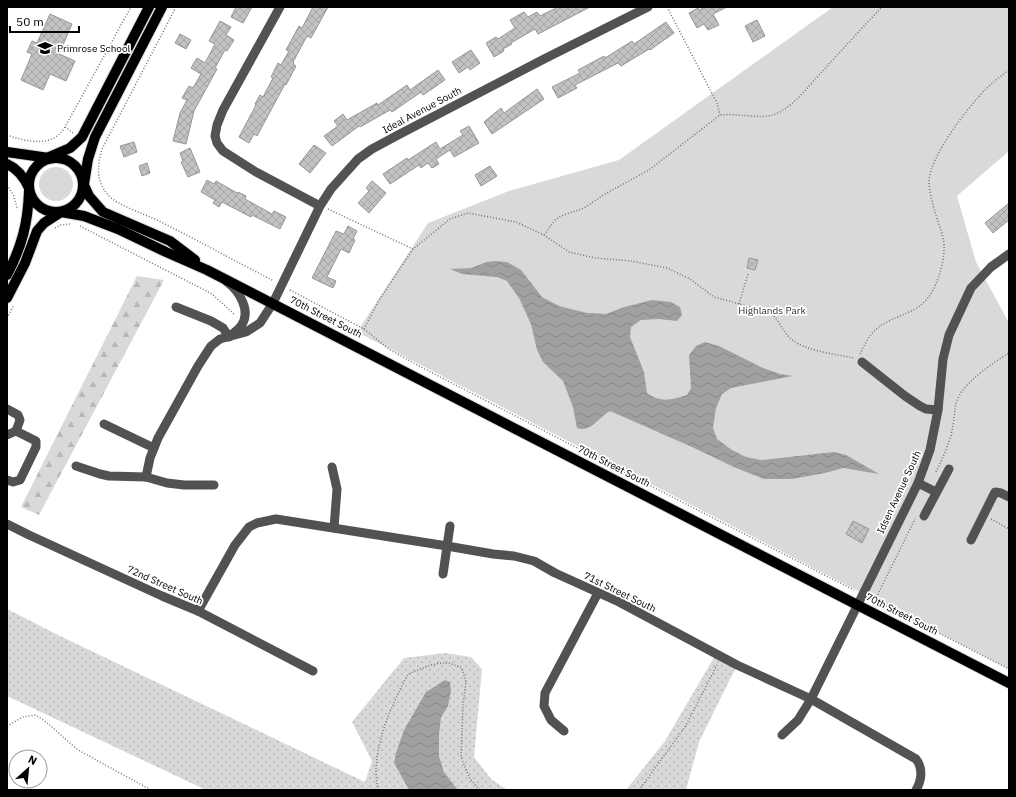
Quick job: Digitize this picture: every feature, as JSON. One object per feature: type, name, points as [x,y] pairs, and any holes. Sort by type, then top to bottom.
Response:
[{"type":"main road","points":[[7,275],[17,255],[25,230],[28,216],[29,189],[34,169],[40,163],[70,148],[82,137],[149,7]]},
{"type":"main road","points":[[10,302],[37,231],[44,223],[70,208],[81,196],[88,159],[95,137],[162,7]]},
{"type":"main road","points":[[7,152],[64,159],[72,162],[79,169],[84,184]]},
{"type":"main road","points":[[7,164],[21,174],[35,201],[48,210],[61,212]]},
{"type":"main road","name":"70th Street South","points":[[84,184],[88,196],[103,212],[170,242],[207,270]]},
{"type":"main road","name":"70th Street South","points":[[61,212],[84,216],[118,229],[207,270],[1009,683]]},
{"type":"street","points":[[280,7],[223,110],[217,125],[215,136],[217,143],[223,151],[256,172],[320,206]]},
{"type":"street","name":"Ideal Avenue South","points":[[229,336],[246,332],[260,323],[272,303],[320,206],[331,189],[358,159],[372,149],[546,58],[648,7]]},
{"type":"street","name":"Idsen Avenue South","points":[[782,734],[798,720],[811,699],[918,483],[930,450],[938,410],[943,359],[949,335],[971,288],[991,267],[1009,254]]},
{"type":"street","points":[[146,476],[150,458],[165,425],[211,346],[220,339],[229,336],[241,326],[246,316],[243,301],[232,286],[219,276]]},
{"type":"street","points":[[176,307],[211,321],[223,328],[229,336]]},
{"type":"street","points":[[862,362],[920,406],[926,409],[938,410]]},
{"type":"street","points":[[7,409],[18,415],[20,420],[16,431],[7,435]]},
{"type":"street","points":[[104,424],[154,448]]},
{"type":"street","points":[[7,480],[12,482],[20,480],[36,447],[36,441],[16,431]]},
{"type":"street","points":[[76,466],[109,476],[146,476],[167,483],[184,485],[214,485]]},
{"type":"street","points":[[332,467],[337,489],[334,528]]},
{"type":"street","points":[[920,516],[932,490],[948,469]]},
{"type":"street","points":[[918,483],[932,490]]},
{"type":"street","points":[[971,540],[995,492],[1009,497]]},
{"type":"street","name":"71st Street South","points":[[198,611],[235,545],[249,527],[257,523],[276,519],[534,560],[555,573],[598,592],[721,656],[811,699],[916,759],[920,764],[921,775],[916,790]]},
{"type":"street","name":"72nd Street South","points":[[7,524],[69,554],[198,611],[313,671]]},
{"type":"street","points":[[443,574],[450,526]]},
{"type":"street","points":[[564,731],[551,720],[544,706],[545,693],[598,592]]},
{"type":"path","points":[[7,135],[27,140],[42,141],[54,139],[59,135],[65,127],[131,7]]},
{"type":"path","points":[[176,7],[102,150],[98,163],[98,176],[109,196],[123,205],[157,220],[364,329],[390,350],[429,371],[645,484],[1009,669]]},
{"type":"path","points":[[667,7],[717,103],[720,115]]},
{"type":"path","points":[[544,235],[561,216],[584,208],[605,194],[649,170],[720,115],[731,114],[770,116],[778,113],[807,88],[882,7]]},
{"type":"path","points":[[364,329],[378,302],[413,249],[450,219],[468,213],[516,222],[544,235],[569,252],[595,258],[631,261],[667,268],[690,279],[714,297],[769,312],[773,315],[789,338],[798,345],[858,359],[871,334],[892,319],[908,314],[917,308],[932,292],[941,267],[944,253],[944,242],[936,220],[930,192],[929,181],[931,169],[946,141],[971,106],[996,79],[1009,70]]},
{"type":"path","points":[[7,185],[16,199],[18,211]]},
{"type":"path","points":[[320,206],[413,249]]},
{"type":"path","points":[[52,230],[61,225],[73,225]]},
{"type":"path","points":[[78,225],[212,294],[236,316],[244,320]]},
{"type":"path","points":[[739,304],[748,274]]},
{"type":"path","points":[[7,318],[10,302]]},
{"type":"path","points":[[932,490],[953,426],[954,408],[959,397],[968,384],[1009,353]]},
{"type":"path","points":[[874,600],[920,516]]},
{"type":"path","points":[[983,516],[1009,529]]},
{"type":"path","points":[[639,790],[685,727],[721,656]]},
{"type":"path","points":[[378,790],[376,771],[381,738],[393,704],[408,674],[431,665],[449,663],[462,668],[466,682],[463,706],[461,757],[470,779],[480,790]]},
{"type":"path","points":[[7,726],[24,718],[35,715],[43,719],[70,745],[152,790]]},
{"type":"green space","name":"Highlands Park","points":[[833,7],[1009,7],[1009,151],[957,196],[976,262],[1009,323],[1009,669],[357,332],[428,223],[509,191],[619,160]]},
{"type":"green space","points":[[53,167],[59,167],[63,168],[70,174],[73,184],[72,191],[66,198],[59,201],[53,201],[49,200],[42,194],[39,187],[39,181],[40,177],[46,170]]},
{"type":"green space","points":[[137,276],[164,280],[39,515],[21,507]]},
{"type":"green space","points":[[7,609],[60,636],[365,782],[372,761],[352,722],[404,658],[445,653],[471,657],[482,669],[474,757],[492,780],[508,790],[458,790],[444,772],[439,756],[439,736],[441,718],[448,706],[394,763],[409,790],[206,790],[7,696]]},
{"type":"green space","points":[[716,654],[737,665],[699,742],[686,790],[626,790],[665,741]]},
{"type":"water","points":[[487,262],[507,262],[521,270],[542,297],[559,306],[587,313],[606,314],[624,307],[652,300],[671,302],[680,307],[682,315],[677,321],[659,319],[641,320],[631,327],[630,337],[644,372],[647,393],[657,398],[666,400],[687,395],[691,388],[689,355],[696,346],[705,342],[719,346],[763,368],[780,374],[793,376],[731,388],[722,394],[716,408],[713,428],[717,439],[732,450],[746,457],[761,460],[834,452],[846,455],[879,474],[843,468],[792,479],[764,479],[736,468],[610,411],[594,424],[582,429],[577,428],[573,407],[563,381],[543,362],[537,350],[531,324],[519,298],[507,281],[497,277],[462,274],[450,269],[471,268]]},
{"type":"water","points":[[445,680],[450,682],[451,691],[448,706],[441,718],[439,756],[444,772],[458,790],[409,790],[394,763],[396,753],[404,730],[426,692]]},
{"type":"building","points":[[236,7],[252,7],[243,23],[231,17]]},
{"type":"building","points":[[313,7],[328,7],[311,38],[307,36],[293,62],[296,66],[286,85],[285,84],[257,136],[254,134],[249,143],[239,137],[260,95],[263,97],[273,78],[271,77],[278,63],[281,65],[289,51],[286,50],[299,26],[302,28]]},
{"type":"building","points":[[558,7],[590,7],[538,34],[535,29],[511,43],[512,44],[503,49],[504,51],[494,57],[486,43],[496,37],[498,39],[515,28],[510,20],[524,12],[528,17],[537,12],[540,16]]},
{"type":"building","points":[[705,7],[727,7],[713,14],[719,25],[708,30],[704,24],[697,28],[689,13],[698,8],[699,10]]},
{"type":"building","name":"Primrose School","points":[[50,14],[72,24],[59,54],[75,61],[66,81],[50,74],[43,90],[21,80],[32,54],[27,52],[32,41],[37,43]]},
{"type":"building","points":[[757,20],[765,36],[753,42],[745,26]]},
{"type":"building","points":[[220,21],[231,27],[226,35],[234,40],[227,51],[225,50],[215,68],[217,69],[194,111],[186,144],[173,141],[180,113],[187,100],[182,98],[189,86],[193,88],[201,74],[191,68],[197,58],[205,63],[215,44],[209,41]]},
{"type":"building","points":[[666,22],[674,33],[650,50],[649,49],[621,66],[618,63],[575,85],[577,88],[558,98],[552,87],[580,73],[578,70],[604,56],[605,58],[632,41],[634,44]]},
{"type":"building","points":[[180,34],[191,40],[186,49],[175,43]]},
{"type":"building","points":[[471,50],[480,63],[470,70],[468,67],[459,73],[452,62]]},
{"type":"building","points":[[438,70],[445,80],[423,95],[421,92],[392,112],[390,110],[360,127],[359,126],[332,146],[324,136],[338,126],[334,121],[343,114],[347,120],[377,103],[378,105],[407,85],[410,90]]},
{"type":"building","points":[[537,89],[544,99],[492,134],[484,122],[501,108],[504,113]]},
{"type":"building","points":[[469,126],[479,143],[454,157],[450,150],[436,159],[439,164],[432,168],[428,163],[421,168],[419,165],[390,184],[383,174],[407,158],[408,160],[436,142],[440,149],[463,135],[460,131]]},
{"type":"building","points":[[134,142],[137,152],[124,157],[120,146]]},
{"type":"building","points":[[314,145],[326,153],[310,173],[299,164]]},
{"type":"building","points":[[190,148],[200,172],[188,177],[181,162],[183,161],[180,153]]},
{"type":"building","points":[[147,163],[150,173],[142,176],[139,166]]},
{"type":"building","points":[[490,166],[497,176],[481,186],[475,175]]},
{"type":"building","points":[[207,180],[214,184],[216,181],[237,193],[238,192],[246,196],[245,199],[272,214],[274,211],[286,217],[280,229],[252,215],[251,217],[222,202],[219,207],[213,203],[215,200],[201,192]]},
{"type":"building","points":[[372,181],[386,193],[369,213],[358,203],[369,191],[366,188]]},
{"type":"building","points":[[1009,203],[1009,220],[993,233],[985,223]]},
{"type":"building","points":[[348,226],[357,231],[353,239],[355,240],[349,253],[341,249],[327,277],[336,281],[333,288],[312,278],[336,231],[344,234]]},
{"type":"building","points":[[749,258],[758,260],[755,270],[747,268]]},
{"type":"building","points":[[853,521],[869,529],[862,543],[846,534]]},
{"type":"place","name":"Primrose School","points":[[45,48]]}]
